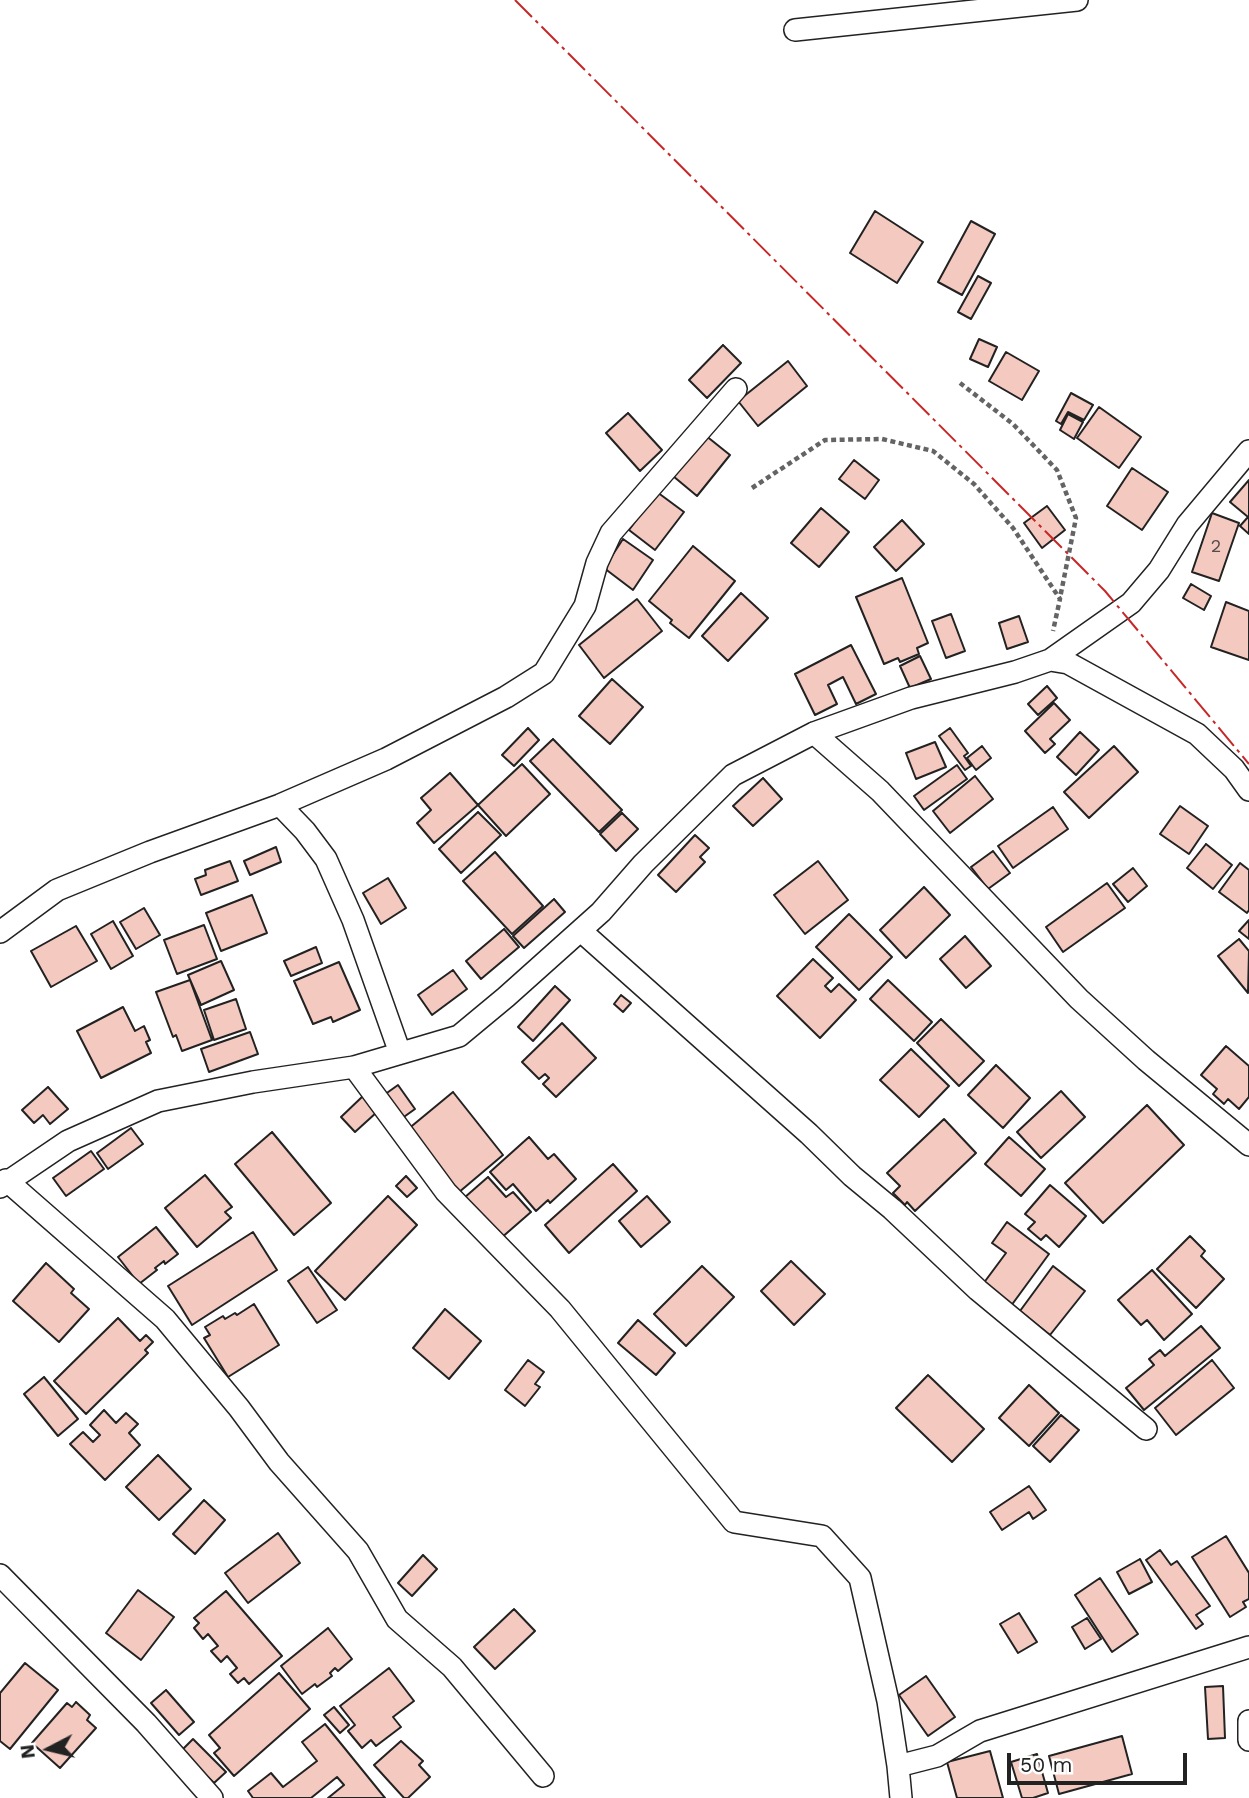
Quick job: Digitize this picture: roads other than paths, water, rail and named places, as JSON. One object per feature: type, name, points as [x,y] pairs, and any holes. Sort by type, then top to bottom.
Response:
[{"type":"street","points":[[795,30],[1077,0]]},
{"type":"street","points":[[0,932],[57,890],[150,852],[280,805],[386,759],[506,697],[544,673],[585,606],[597,563],[611,533],[736,389]]},
{"type":"street","points":[[543,1776],[452,1667],[397,1619],[358,1551],[279,1462],[239,1408],[164,1319],[3,1184],[68,1141],[158,1101],[253,1082],[354,1067],[459,1036],[601,912],[643,864],[733,775],[814,733],[911,698],[1016,672],[1050,660],[1131,603],[1159,570],[1186,525],[1249,451]]},
{"type":"street","points":[[1050,660],[1068,663],[1197,734],[1234,769],[1249,790]]},
{"type":"street","points":[[814,733],[880,791],[1080,999],[1146,1060],[1249,1145]]},
{"type":"street","points":[[280,805],[305,831],[326,859],[353,920],[400,1053]]},
{"type":"street","points":[[581,931],[892,1209],[978,1290],[1146,1429]]},
{"type":"street","points":[[354,1067],[446,1192],[560,1309],[734,1522],[822,1536],[860,1578],[888,1701],[901,1798]]},
{"type":"street","points":[[0,1575],[96,1670],[212,1798]]},
{"type":"street","points":[[898,1766],[937,1756],[980,1731],[1249,1647]]},
{"type":"street","points":[[1249,1721],[1249,1740]]}]
